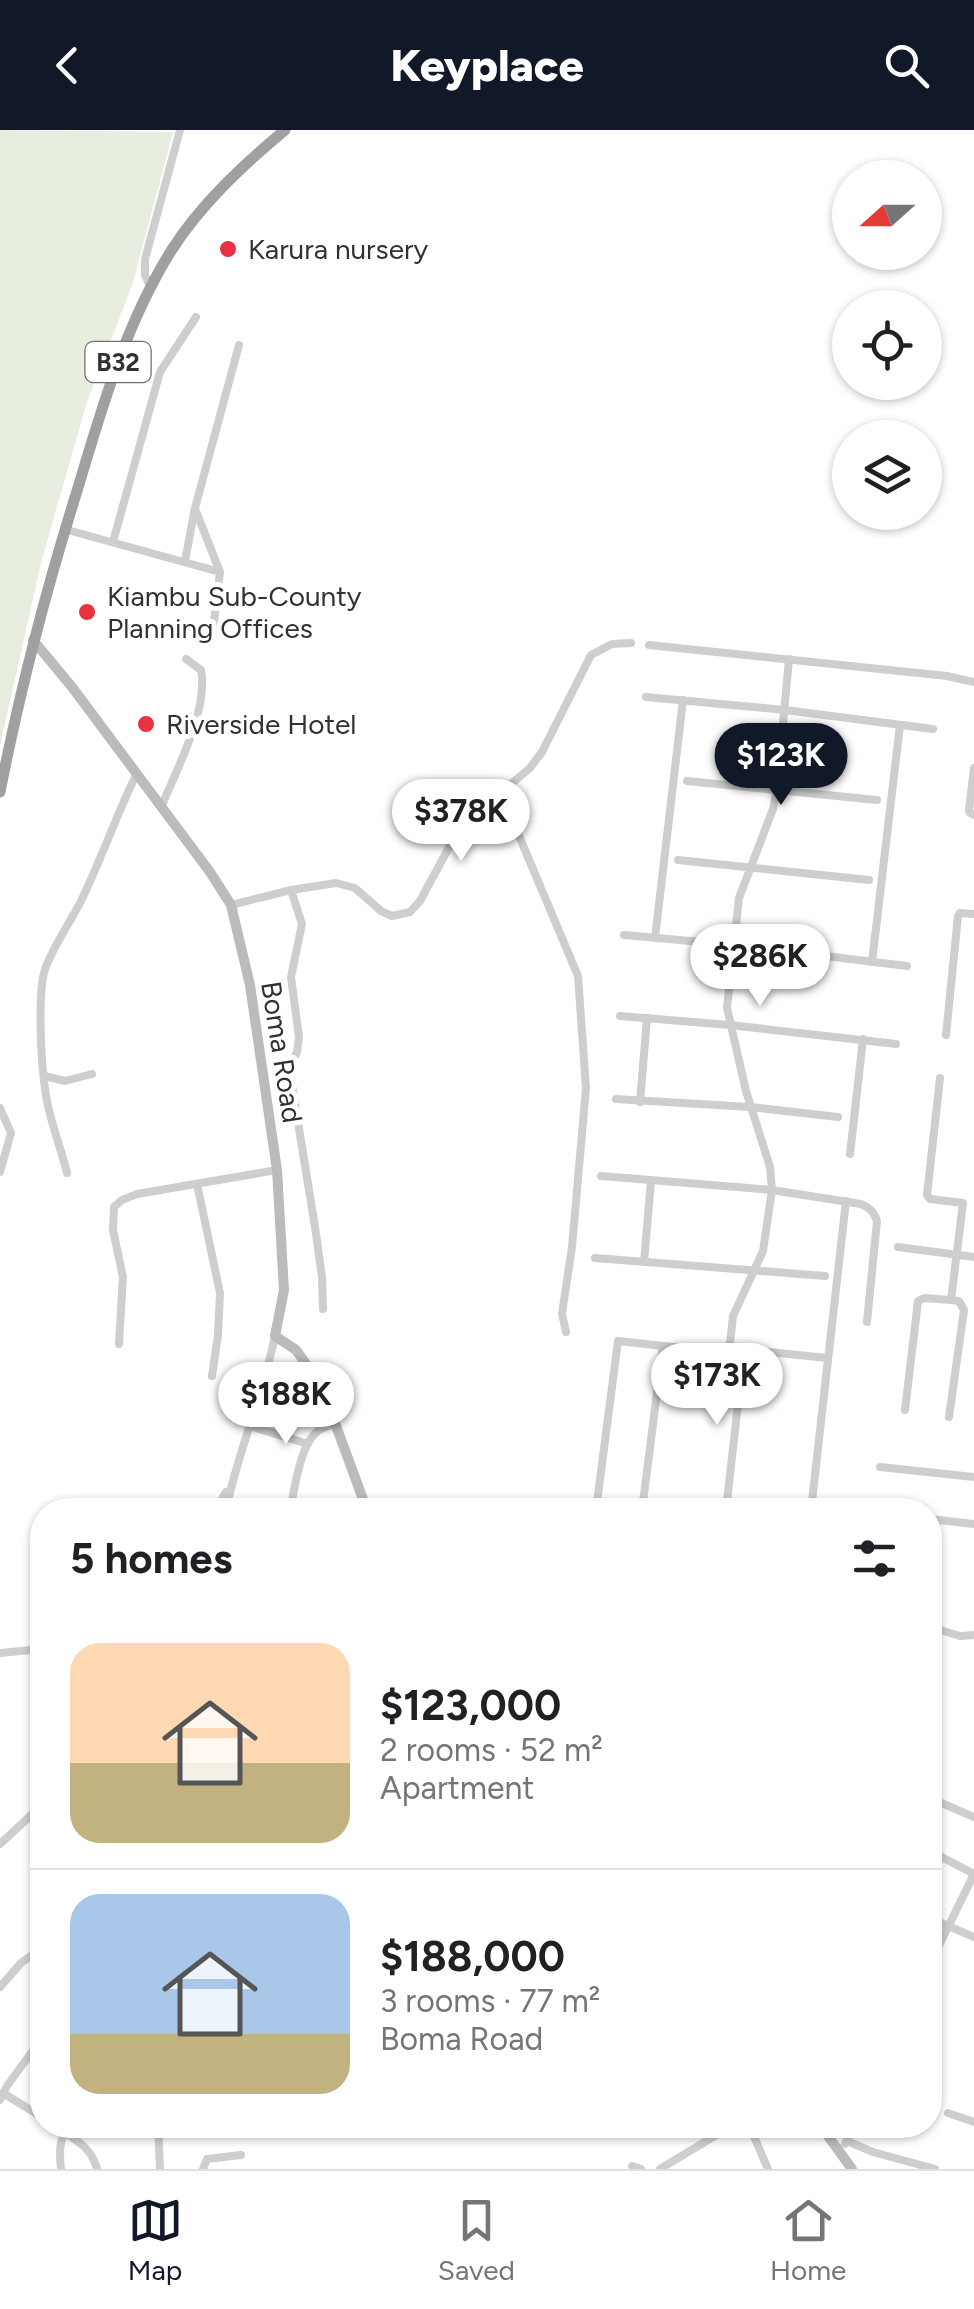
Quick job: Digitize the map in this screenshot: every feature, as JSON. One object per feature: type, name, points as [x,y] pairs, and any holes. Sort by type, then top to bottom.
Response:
[{"type":"highway","name":"B32","points":[[0,792],[33,640],[64,529],[113,376],[150,288],[173,248],[205,207],[285,130]]},
{"type":"main road","name":"Boma Road","points":[[33,640],[72,687],[231,905],[250,984],[277,1170],[284,1290],[275,1336]]},
{"type":"main road","points":[[275,1336],[306,1361],[335,1423],[363,1498]]},
{"type":"main road","points":[[829,2138],[852,2169]]},
{"type":"street","points":[[150,288],[144,274],[145,259],[180,130]]},
{"type":"street","points":[[113,542],[160,372],[196,317]]},
{"type":"street","points":[[185,561],[195,508],[239,346]]},
{"type":"street","points":[[195,508],[220,572],[212,638]]},
{"type":"street","points":[[64,529],[220,572]]},
{"type":"street","points":[[231,905],[336,883],[356,888],[392,916],[410,912],[460,828],[530,768],[542,752],[592,655],[612,644],[631,643]]},
{"type":"street","points":[[649,645],[974,682]]},
{"type":"street","points":[[161,808],[196,718],[203,682],[201,670],[186,659]]},
{"type":"street","points":[[729,1353],[733,1316],[763,1251],[772,1190],[770,1167],[750,1107],[726,1008],[739,898],[773,809],[777,788],[792,659]]},
{"type":"street","points":[[646,697],[933,729]]},
{"type":"street","points":[[655,938],[682,700]]},
{"type":"street","points":[[872,962],[900,725]]},
{"type":"street","points":[[974,768],[969,812],[974,815]]},
{"type":"street","points":[[67,1174],[44,1076],[43,976],[82,900],[136,775]]},
{"type":"street","points":[[687,781],[877,800]]},
{"type":"street","points":[[501,793],[578,976],[586,1088],[562,1314],[566,1332]]},
{"type":"street","points":[[678,860],[870,880]]},
{"type":"street","points":[[290,890],[302,924],[291,978],[299,1037],[290,1074],[315,1228],[323,1309]]},
{"type":"street","points":[[946,1035],[958,916],[960,912],[974,914]]},
{"type":"street","points":[[624,935],[906,966]]},
{"type":"street","points":[[620,1016],[730,1024],[896,1044]]},
{"type":"street","points":[[640,1102],[647,1018]]},
{"type":"street","points":[[850,1154],[863,1039]]},
{"type":"street","points":[[44,1076],[66,1081],[92,1074]]},
{"type":"street","points":[[940,1078],[927,1195],[968,1203],[955,1254],[951,1300]]},
{"type":"street","points":[[616,1099],[750,1107],[838,1118]]},
{"type":"street","points":[[0,1108],[11,1133],[0,1172]]},
{"type":"street","points":[[119,1344],[123,1277],[113,1230],[114,1207],[137,1194],[277,1170]]},
{"type":"street","points":[[601,1176],[772,1190],[868,1207],[877,1221],[866,1322]]},
{"type":"street","points":[[644,1262],[651,1180]]},
{"type":"street","points":[[197,1184],[220,1293],[212,1376]]},
{"type":"street","points":[[812,1498],[846,1201]]},
{"type":"street","points":[[898,1247],[974,1257]]},
{"type":"street","points":[[595,1258],[824,1276]]},
{"type":"street","points":[[905,1410],[918,1301],[951,1300],[962,1303],[964,1310],[948,1417]]},
{"type":"street","points":[[228,1498],[264,1386],[275,1336]]},
{"type":"street","points":[[598,1498],[618,1341],[827,1358]]},
{"type":"street","points":[[643,1498],[662,1346]]},
{"type":"street","points":[[727,1498],[744,1351]]},
{"type":"street","points":[[293,1498],[308,1444],[318,1431],[335,1423]]},
{"type":"street","points":[[250,1426],[308,1444]]},
{"type":"street","points":[[880,1467],[974,1476]]},
{"type":"street","points":[[222,1498],[232,1479]]},
{"type":"street","points":[[942,1521],[974,1524]]},
{"type":"street","points":[[942,1631],[974,1635]]},
{"type":"street","points":[[0,1653],[30,1650]]},
{"type":"street","points":[[942,1803],[974,1817]]},
{"type":"street","points":[[0,1844],[30,1816]]},
{"type":"street","points":[[942,1857],[974,1874],[942,1939]]},
{"type":"street","points":[[942,1923],[974,1937]]},
{"type":"street","points":[[0,1988],[30,1957]]},
{"type":"street","points":[[30,2056],[2,2097],[30,2112]]},
{"type":"street","points":[[948,2114],[974,2122]]},
{"type":"street","points":[[61,2169],[59,2148],[63,2138]]},
{"type":"street","points":[[75,2138],[92,2154],[97,2169]]},
{"type":"street","points":[[159,2138],[160,2169]]},
{"type":"street","points":[[660,2169],[714,2138]]},
{"type":"street","points":[[755,2138],[768,2169]]},
{"type":"street","points":[[837,2150],[848,2138]]},
{"type":"street","points":[[847,2141],[935,2169]]},
{"type":"street","points":[[202,2169],[207,2160],[241,2155]]},
{"type":"green space","points":[[0,130],[173,132],[133,283],[86,405],[41,563],[0,746]]},
{"type":"place","name":"Karura nursery","points":[[228,249]]},
{"type":"place","name":"Kiambu Sub-County Planning Offices","points":[[87,612]]},
{"type":"place","name":"Riverside Hotel","points":[[146,724]]}]
